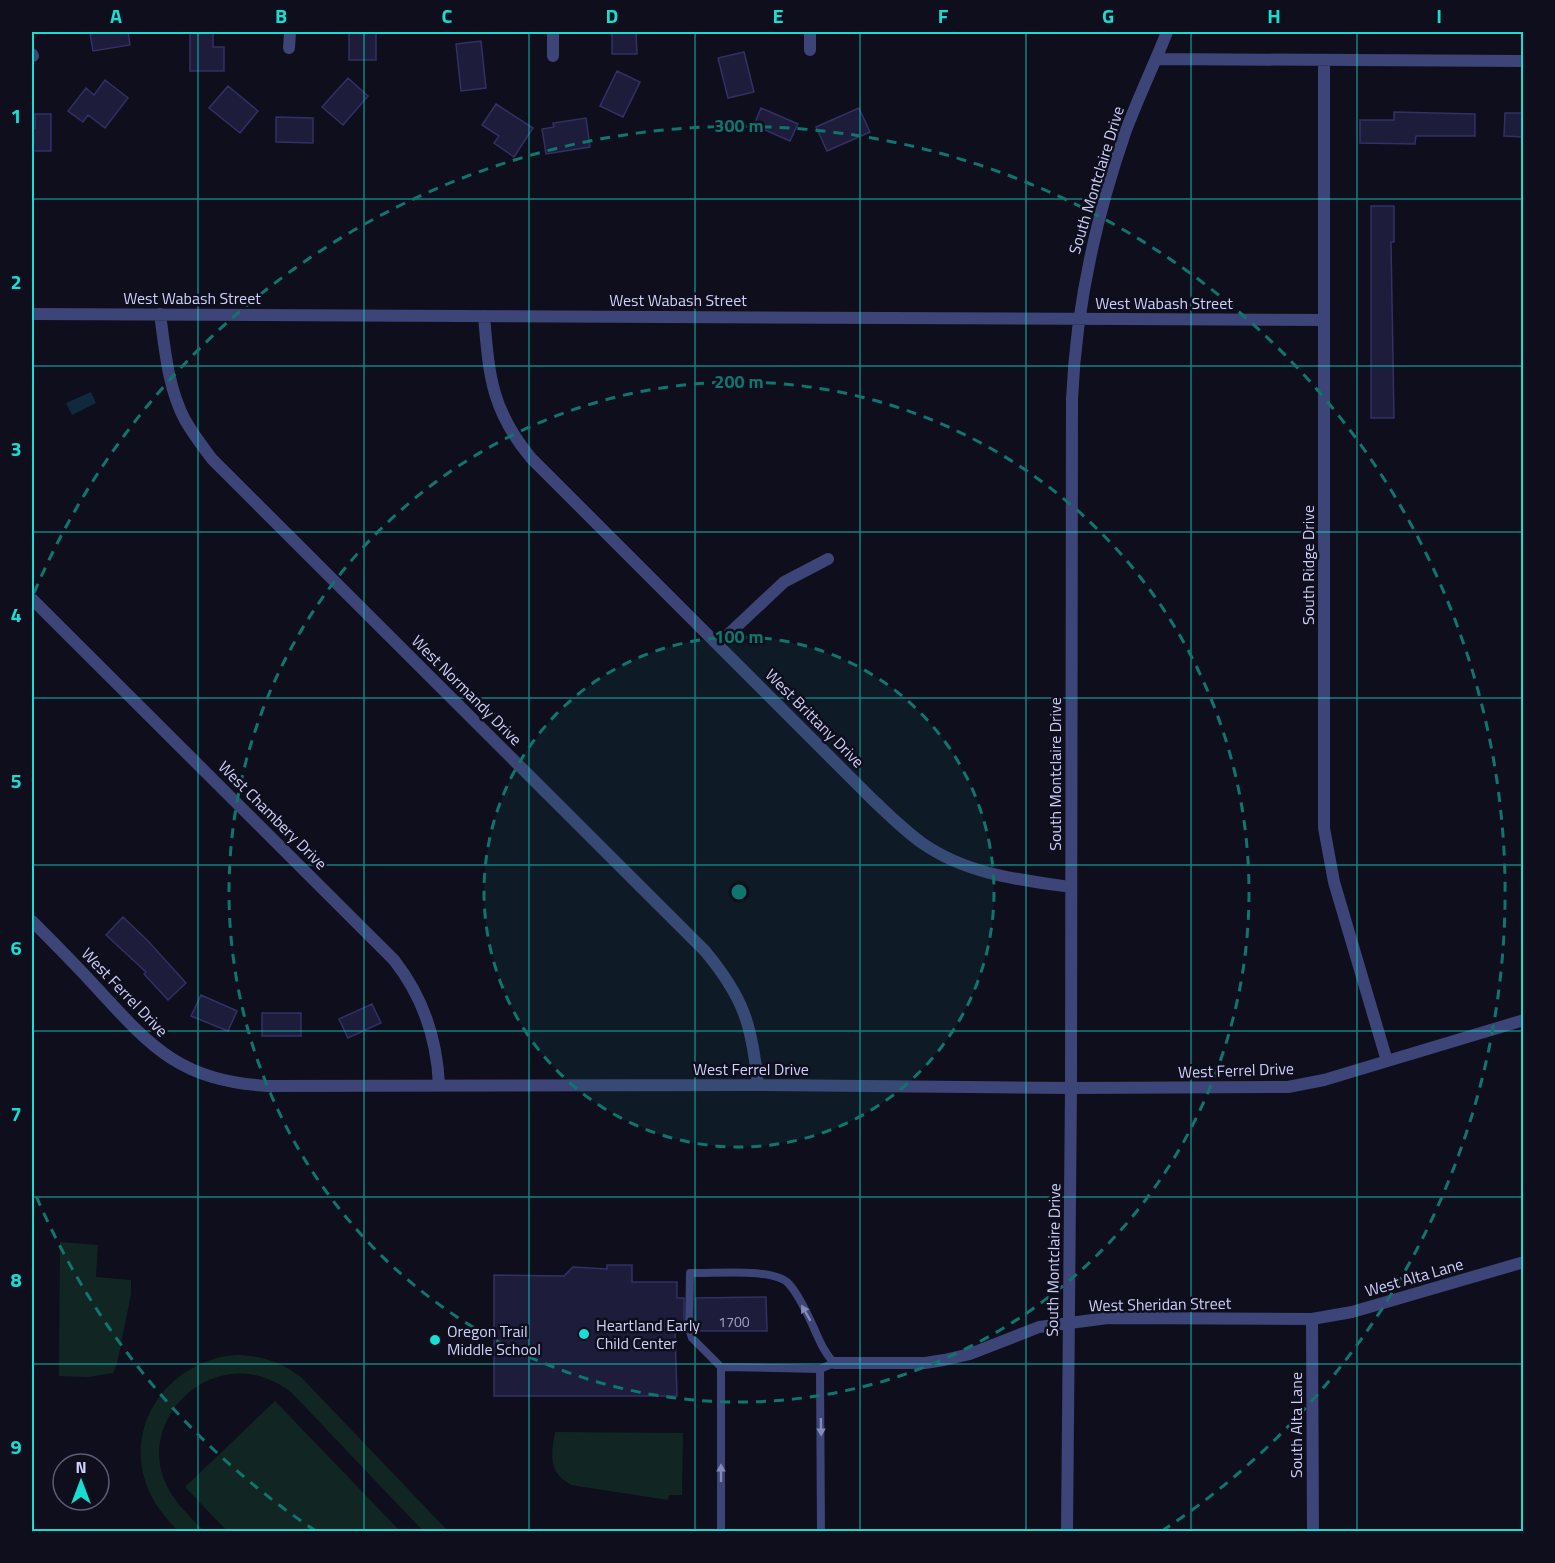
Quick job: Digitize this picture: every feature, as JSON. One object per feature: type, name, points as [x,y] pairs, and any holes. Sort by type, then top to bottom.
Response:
[{"type":"street","points":[[289,48],[290,32]]},
{"type":"street","points":[[553,32],[553,56]]},
{"type":"street","points":[[810,32],[810,50]]},
{"type":"street","name":"South Montclaire Drive","points":[[1067,1532],[1071,1088],[1072,399],[1078,318],[1087,266],[1100,213],[1126,131],[1167,32]]},
{"type":"street","points":[[1156,60],[1524,61]]},
{"type":"street","name":"South Ridge Drive","points":[[1324,60],[1324,828],[1334,882],[1387,1061]]},
{"type":"street","name":"West Wabash Street","points":[[32,314],[1324,320]]},
{"type":"street","name":"West Normandy Drive","points":[[160,314],[169,375],[178,406],[186,422],[212,459],[705,951],[734,989],[748,1021],[758,1085]]},
{"type":"street","name":"West Brittany Drive","points":[[484,316],[489,374],[493,390],[504,418],[518,441],[540,466],[873,800],[922,843],[948,858],[974,869],[1022,880],[1071,887]]},
{"type":"street","points":[[718,645],[784,582],[828,559]]},
{"type":"street","name":"West Chambery Drive","points":[[32,599],[394,960],[414,988],[431,1029],[439,1085]]},
{"type":"street","name":"West Ferrel Drive","points":[[32,921],[142,1037],[178,1063],[210,1077],[238,1084],[267,1086],[1288,1087],[1324,1080],[1524,1020]]},
{"type":"street","name":"West Alta Lane","points":[[1312,1319],[1352,1312],[1524,1262]]},
{"type":"street","name":"West Sheridan Street","points":[[834,1364],[925,1363],[944,1360],[970,1354],[1039,1327],[1108,1318],[1312,1319]]},
{"type":"street","name":"South Alta Lane","points":[[1312,1319],[1313,1532]]},
{"type":"lane","points":[[720,1367],[820,1369],[834,1364],[824,1352],[812,1324],[789,1284],[777,1276],[690,1273],[689,1328],[692,1338],[720,1367],[721,1532]]},
{"type":"lane","points":[[820,1369],[821,1532]]},
{"type":"green space","points":[[60,1242],[98,1245],[96,1277],[131,1280],[131,1294],[117,1364],[113,1373],[88,1377],[59,1376]]},
{"type":"green space","points":[[236,1355],[270,1360],[301,1377],[448,1531],[423,1531],[291,1392],[263,1377],[240,1373],[214,1378],[198,1386],[184,1396],[165,1425],[160,1442],[159,1459],[163,1477],[175,1500],[204,1531],[178,1531],[156,1505],[145,1482],[141,1451],[144,1430],[151,1410],[162,1393],[177,1378],[215,1359]]},
{"type":"green space","points":[[275,1401],[400,1531],[227,1531],[185,1487]]},
{"type":"green space","points":[[555,1432],[683,1433],[682,1495],[669,1495],[668,1500],[571,1485],[555,1469],[552,1455]]},
{"type":"water","points":[[91,392],[96,403],[72,415],[66,403]]},
{"type":"building","points":[[128,32],[130,45],[93,51],[90,34]]},
{"type":"building","points":[[349,32],[376,32],[376,60],[349,60]]},
{"type":"building","points":[[612,32],[636,32],[637,54],[612,54]]},
{"type":"building","points":[[190,33],[213,33],[213,47],[224,47],[224,71],[190,71]]},
{"type":"building","points":[[481,41],[486,88],[461,91],[456,44]]},
{"type":"building","points":[[744,52],[754,92],[728,98],[718,58]]},
{"type":"building","points":[[617,71],[640,82],[623,117],[600,106]]},
{"type":"building","points":[[348,78],[368,96],[343,125],[322,107]]},
{"type":"building","points":[[105,80],[128,98],[105,128],[88,115],[83,122],[68,111],[86,88],[94,95]]},
{"type":"building","points":[[228,86],[258,111],[240,133],[209,108]]},
{"type":"building","points":[[496,104],[533,128],[514,157],[494,143],[499,136],[482,125]]},
{"type":"building","points":[[761,108],[798,124],[790,141],[754,125]]},
{"type":"building","points":[[859,108],[870,132],[827,151],[816,127]]},
{"type":"building","points":[[1394,112],[1475,114],[1475,136],[1416,136],[1415,144],[1360,143],[1360,120],[1394,120]]},
{"type":"building","points":[[1505,113],[1524,113],[1524,137],[1504,136]]},
{"type":"building","points":[[35,114],[51,114],[51,151],[32,151],[32,128],[35,128]]},
{"type":"building","points":[[276,117],[313,118],[313,143],[276,142]]},
{"type":"building","points":[[586,118],[590,147],[546,154],[542,129],[554,127],[553,123]]},
{"type":"building","points":[[1371,206],[1394,206],[1394,242],[1391,242],[1394,418],[1371,418]]},
{"type":"building","points":[[123,917],[186,983],[168,1000],[144,974],[146,972],[106,935]]},
{"type":"building","points":[[201,995],[237,1011],[228,1031],[191,1016]]},
{"type":"building","points":[[372,1004],[381,1023],[348,1038],[339,1019]]},
{"type":"building","points":[[262,1013],[301,1013],[301,1036],[262,1036]]},
{"type":"building","name":"Heartland Early Child Center","points":[[607,1265],[632,1265],[632,1282],[677,1282],[677,1298],[684,1298],[684,1331],[675,1331],[677,1396],[494,1396],[494,1275],[564,1276],[573,1267],[607,1269]]},
{"type":"building","name":"Heartland Early Child Center","points":[[766,1297],[767,1331],[696,1331],[696,1298]]},
{"type":"place","name":"Heartland Early Child Center","points":[[584,1334]]},
{"type":"place","name":"Oregon Trail Middle School","points":[[435,1340]]}]
